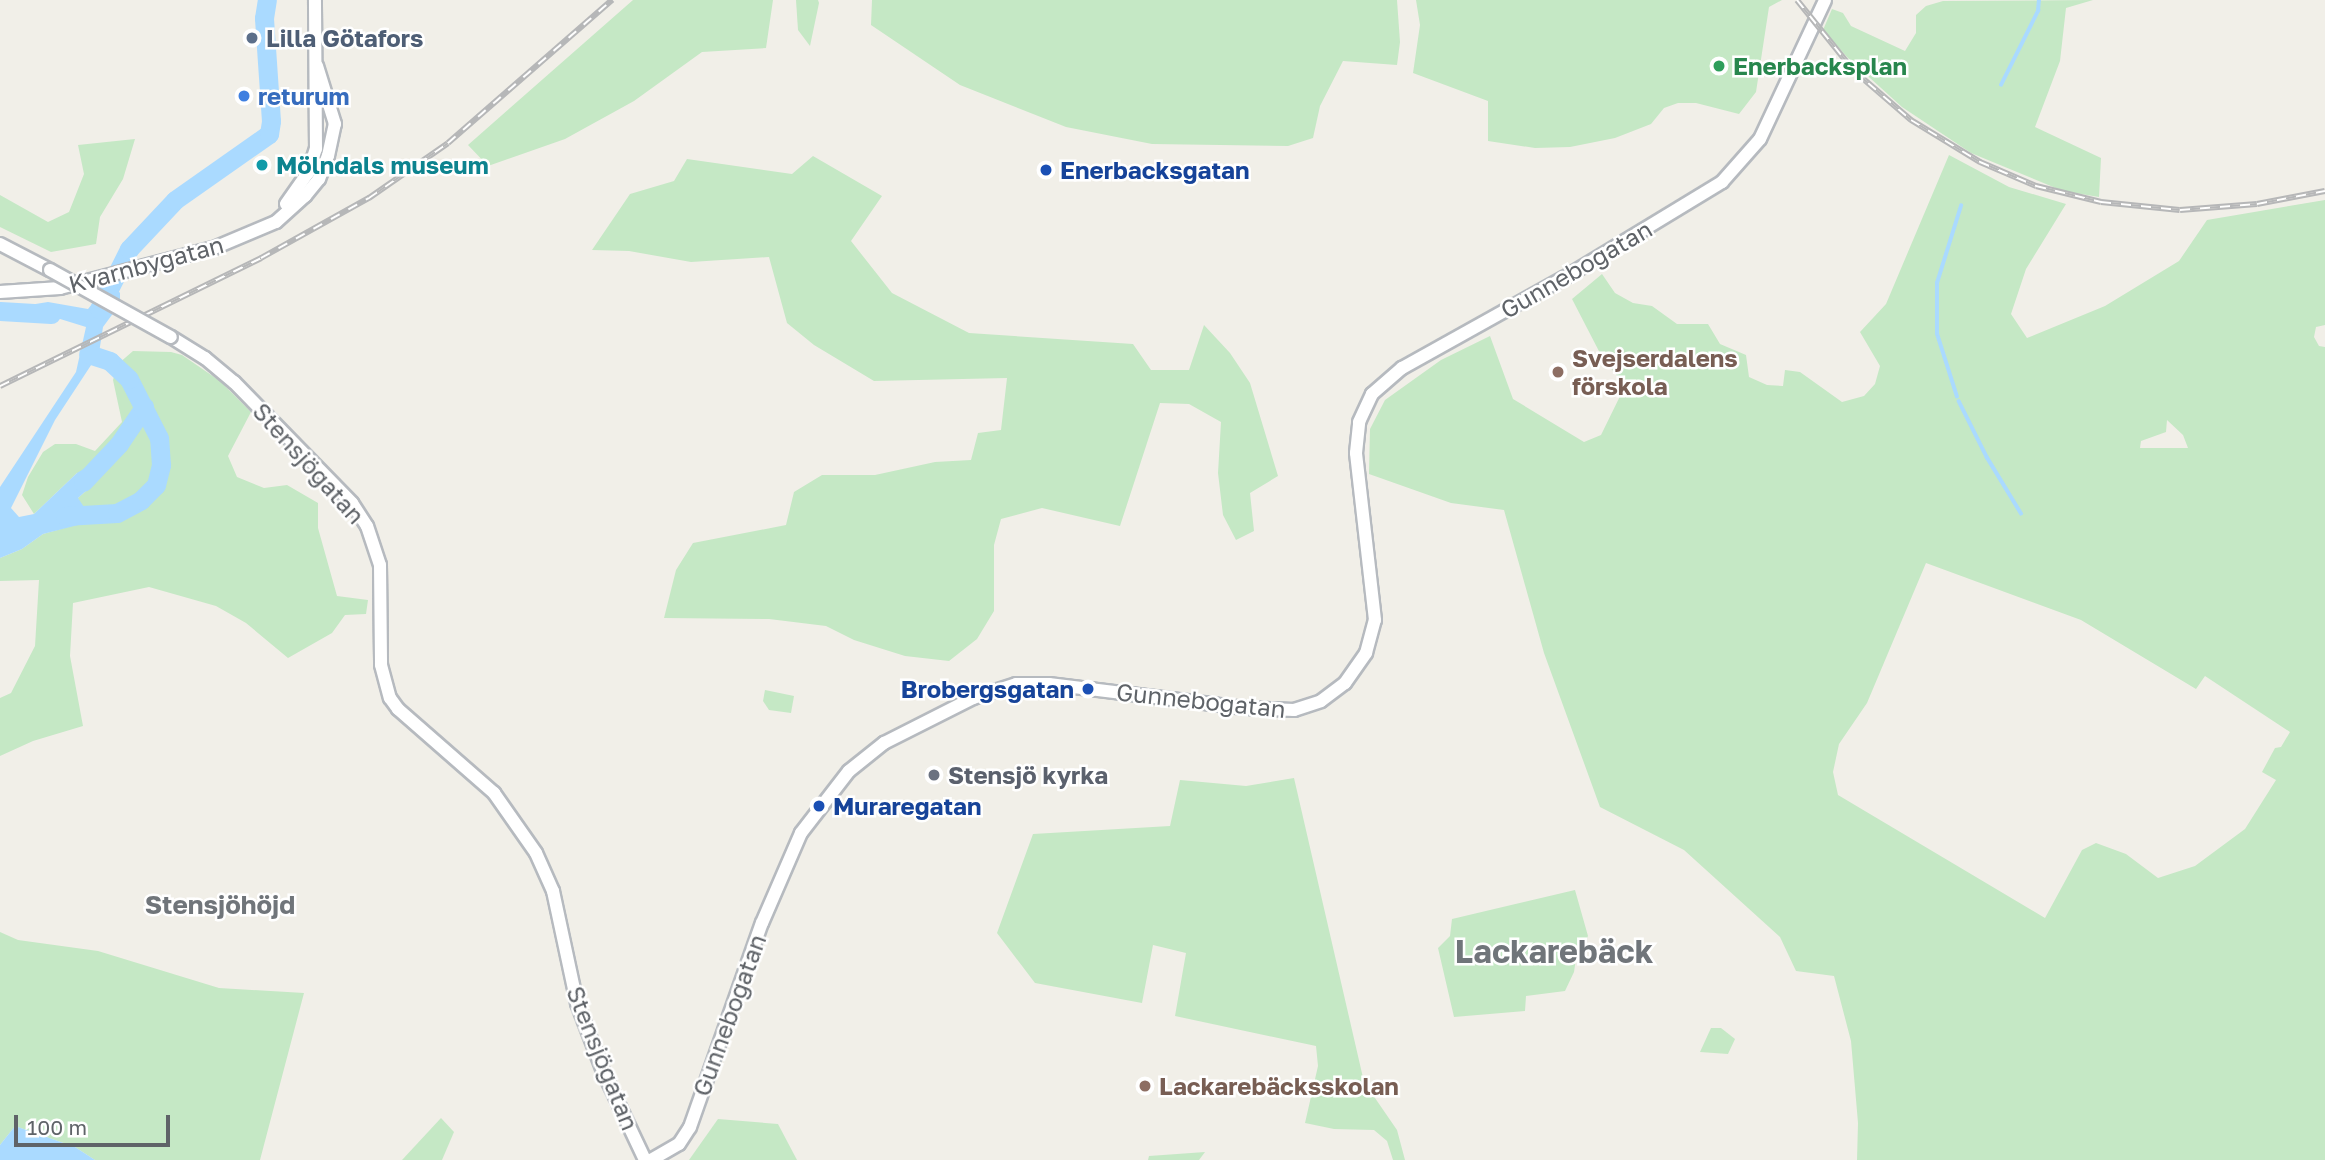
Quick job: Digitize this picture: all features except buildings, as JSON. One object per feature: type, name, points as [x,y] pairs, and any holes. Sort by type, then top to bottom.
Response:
[{"type":"street","name":"Kvarnbygatan","points":[[0,292],[46,290],[127,271],[246,236],[276,222],[305,196],[319,179],[335,124],[317,66],[313,28],[315,0]]},
{"type":"street","name":"Gunnebogatan","points":[[651,1160],[679,1144],[690,1127],[757,935],[801,833],[849,771],[884,743],[973,698],[1016,684],[1049,684],[1245,708],[1294,710],[1321,701],[1345,683],[1366,653],[1375,620],[1356,453],[1359,422],[1372,394],[1402,368],[1564,278],[1722,182],[1760,139],[1825,0]]},
{"type":"street","name":"Stensjögatan","points":[[5,246],[205,358],[234,382],[352,503],[367,526],[380,565],[381,664],[390,698],[398,709],[494,793],[536,853],[553,891],[577,1003],[603,1071],[645,1160]]},
{"type":"green space","points":[[633,0],[773,0],[766,48],[702,52],[634,101],[565,139],[488,166],[468,145]]},
{"type":"green space","points":[[796,0],[818,0],[819,3],[810,46],[798,30]]},
{"type":"green space","points":[[872,0],[1397,0],[1400,42],[1397,65],[1343,61],[1320,106],[1313,138],[1288,146],[1152,144],[1066,127],[960,85],[871,25]]},
{"type":"green space","points":[[1416,0],[1782,0],[1769,7],[1756,92],[1739,114],[1696,103],[1678,103],[1664,108],[1651,124],[1615,138],[1570,147],[1535,148],[1488,141],[1488,101],[1413,73],[1420,25]]},
{"type":"green space","points":[[2093,0],[2066,8],[2060,61],[2035,127],[2101,158],[2099,197],[2063,191],[1971,153],[1902,107],[1848,58],[1823,30],[1832,9],[1843,13],[1851,26],[1905,51],[1916,33],[1916,15],[1926,6],[1943,1]]},
{"type":"green space","points":[[135,139],[123,179],[100,217],[96,244],[51,252],[0,227],[0,195],[48,222],[69,212],[84,174],[78,145]]},
{"type":"green space","points":[[1949,155],[2009,187],[2066,204],[2026,269],[2011,314],[2027,338],[2105,306],[2179,261],[2207,220],[2325,200],[2325,325],[2316,327],[2314,337],[2319,346],[2325,347],[2325,1160],[1857,1160],[1858,1123],[1851,1041],[1834,976],[1796,971],[1780,937],[1684,850],[1600,807],[1544,653],[1504,510],[1451,503],[1369,474],[1370,429],[1385,400],[1441,360],[1490,336],[1513,399],[1584,442],[1601,435],[1625,386],[1602,357],[1572,299],[1602,274],[1615,293],[1633,303],[1652,306],[1677,324],[1708,324],[1720,344],[1746,355],[1749,377],[1767,385],[1783,386],[1785,370],[1800,372],[1842,402],[1864,396],[1875,384],[1880,366],[1860,332],[1886,304]],"holes":[[[2167,420],[2183,435],[2188,448],[2140,448],[2141,441],[2166,432]],[[1926,563],[2081,620],[2196,689],[2205,676],[2290,732],[2281,747],[2275,748],[2262,772],[2276,780],[2245,829],[2195,866],[2158,878],[2126,854],[2096,843],[2082,850],[2045,918],[1838,795],[1833,772],[1839,744],[1867,703]]]},
{"type":"green space","points":[[813,156],[882,196],[851,241],[892,293],[969,333],[1133,344],[1151,370],[1189,370],[1204,325],[1230,353],[1250,383],[1278,476],[1250,493],[1254,531],[1236,540],[1223,515],[1218,473],[1221,422],[1189,404],[1160,403],[1120,526],[1042,508],[1001,519],[994,545],[994,611],[977,639],[949,661],[905,656],[854,640],[826,626],[769,619],[664,618],[676,570],[693,543],[786,525],[794,492],[822,475],[875,475],[935,462],[971,460],[978,433],[1001,430],[1007,378],[874,381],[814,345],[787,323],[769,257],[691,262],[629,251],[592,250],[630,194],[674,181],[687,159],[792,174]]},
{"type":"green space","points":[[133,351],[182,355],[220,381],[251,412],[228,456],[237,477],[264,488],[287,485],[318,503],[318,528],[337,596],[368,600],[366,614],[345,615],[332,633],[288,658],[246,623],[216,606],[149,587],[73,603],[70,656],[83,726],[33,741],[0,756],[0,698],[11,693],[35,646],[39,580],[0,581],[0,558],[22,549],[43,534],[82,523],[78,498],[95,483],[77,473],[34,514],[22,495],[28,477],[43,452],[55,444],[76,444],[95,451],[122,422],[113,380],[118,364]]},
{"type":"green space","points":[[765,690],[794,696],[791,713],[769,710],[763,701]]},
{"type":"green space","points":[[1294,778],[1364,1082],[1397,1130],[1405,1160],[1393,1160],[1387,1141],[1374,1130],[1334,1129],[1305,1123],[1318,1066],[1316,1046],[1175,1016],[1186,953],[1153,945],[1142,1003],[1035,983],[997,933],[1033,834],[1170,826],[1180,780],[1246,786]]},
{"type":"green space","points":[[1575,890],[1588,936],[1576,959],[1574,972],[1565,991],[1526,996],[1525,1011],[1454,1017],[1438,948],[1450,936],[1452,919]]},
{"type":"green space","points":[[0,932],[18,940],[98,951],[219,988],[304,993],[260,1160],[95,1160],[75,1147],[15,1126],[0,1145]]},
{"type":"green space","points":[[1711,1028],[1721,1028],[1735,1039],[1728,1054],[1700,1052]]},
{"type":"green space","points":[[441,1118],[454,1132],[442,1160],[402,1160]]},
{"type":"green space","points":[[718,1119],[778,1124],[797,1160],[689,1160]]},
{"type":"green space","points":[[1205,1152],[1199,1160],[1148,1160],[1149,1156]]},
{"type":"water","points":[[113,284],[120,293],[120,304],[103,327],[99,353],[55,420],[11,508],[19,517],[34,514],[77,473],[97,461],[102,469],[95,483],[78,498],[90,516],[82,524],[43,534],[22,549],[0,558],[0,487],[76,372],[86,327],[57,318],[31,318],[23,306],[48,302],[88,309],[107,286]]},
{"type":"water","points":[[15,1126],[75,1147],[95,1160],[0,1160],[0,1145]]},
{"type":"waterway","points":[[99,309],[129,249],[175,200],[269,134],[271,121],[264,18],[267,0]]},
{"type":"waterway","points":[[2001,85],[2038,11],[2039,0]]},
{"type":"waterway","points":[[1957,397],[1937,334],[1937,283],[1961,206]]},
{"type":"waterway","points":[[0,311],[51,314]]},
{"type":"waterway","points":[[65,516],[117,513],[141,500],[156,485],[161,465],[159,438],[129,379],[110,361],[88,354]]},
{"type":"waterway","points":[[1959,401],[1987,457],[2021,513]]},
{"type":"waterway","points":[[83,482],[119,444],[144,407]]},
{"type":"railway","points":[[0,386],[261,258],[369,198],[448,143],[612,0]]},
{"type":"railway","points":[[1797,0],[1853,70],[1911,120],[1980,162],[2036,186],[2101,202],[2180,210],[2257,204],[2325,191]]},
{"type":"place","name":"Lilla Götafors","points":[[252,38]]},
{"type":"place","name":"Enerbacksplan","points":[[1719,66]]},
{"type":"place","name":"returum","points":[[244,96]]},
{"type":"place","name":"Mölndals museum","points":[[262,165]]},
{"type":"place","name":"Enerbacksgatan","points":[[1046,170]]},
{"type":"place","name":"Svejserdalens förskola","points":[[1558,372]]},
{"type":"place","name":"Brobergsgatan","points":[[1088,689]]},
{"type":"place","name":"Stensjö kyrka","points":[[934,775]]},
{"type":"place","name":"Muraregatan","points":[[819,806]]},
{"type":"place","name":"Lackarebäcksskolan","points":[[1145,1086]]},
{"type":"district","name":"Stensjöhöjd","points":[[220,905]]},
{"type":"district","name":"Lackarebäck","points":[[1554,951]]}]
